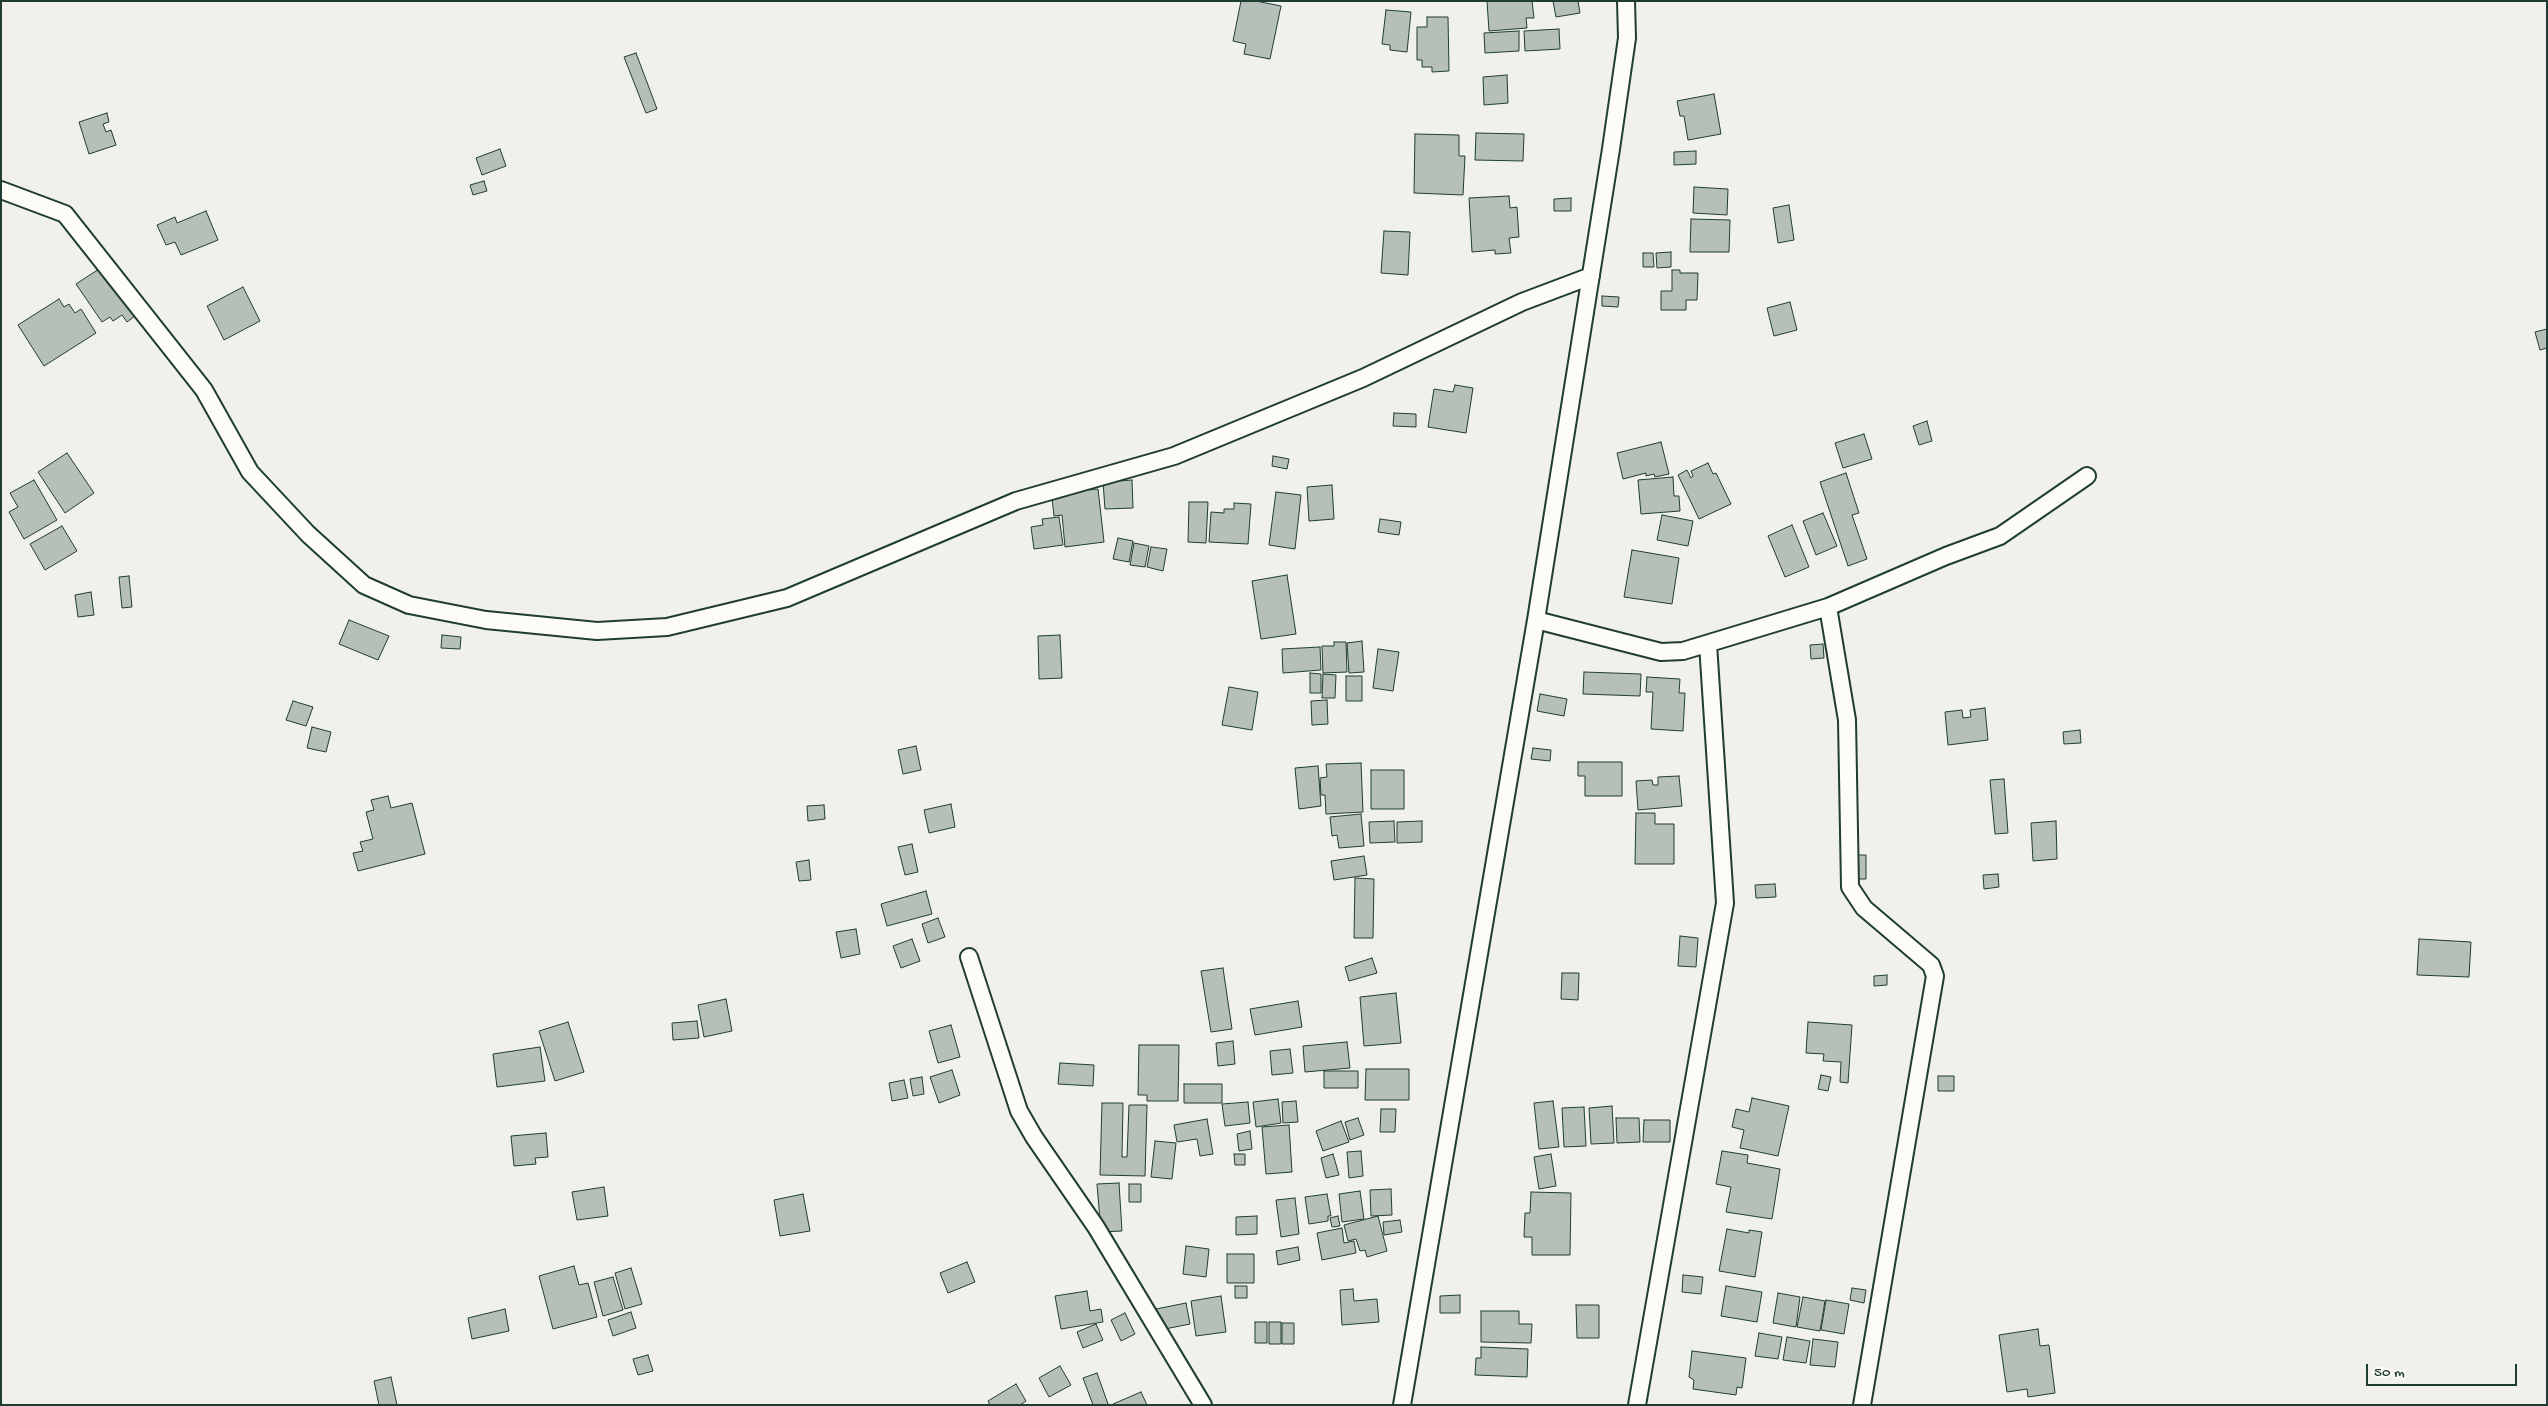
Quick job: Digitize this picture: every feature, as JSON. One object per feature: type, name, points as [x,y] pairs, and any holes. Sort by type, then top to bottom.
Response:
[{"type":"street","points":[[1402,1405],[1536,620],[1591,276],[1627,38],[1626,1]]},
{"type":"street","points":[[1,190],[65,214],[204,390],[250,472],[308,534],[364,585],[409,604],[486,620],[597,631],[667,628],[787,598],[1016,501],[1174,456],[1363,378],[1522,302],[1591,276]]},
{"type":"street","points":[[1536,620],[1661,652],[1683,652],[1828,607],[1946,556],[2000,536],[2087,476]]},
{"type":"street","points":[[1828,607],[1847,720],[1850,887],[1864,908],[1931,966],[1935,976],[1862,1405]]},
{"type":"street","points":[[1637,1405],[1725,903],[1708,644]]},
{"type":"street","points":[[969,958],[1020,1111],[1034,1138],[1096,1228],[1203,1405]]},
{"type":"building","points":[[1241,1],[1256,1],[1281,6],[1270,59],[1244,54],[1246,44],[1233,41]]},
{"type":"building","points":[[1487,1],[1532,1],[1534,18],[1526,18],[1527,28],[1489,31]]},
{"type":"building","points":[[1553,1],[1578,1],[1580,13],[1556,17]]},
{"type":"building","points":[[1386,10],[1411,12],[1407,52],[1390,50],[1390,45],[1382,44]]},
{"type":"building","points":[[1427,17],[1448,17],[1449,71],[1432,72],[1432,67],[1422,67],[1422,60],[1417,60],[1417,27],[1427,27]]},
{"type":"building","points":[[1559,29],[1560,49],[1525,51],[1524,31]]},
{"type":"building","points":[[1519,31],[1519,51],[1485,53],[1484,33]]},
{"type":"building","points":[[636,53],[657,109],[646,113],[624,57]]},
{"type":"building","points":[[1507,75],[1508,103],[1484,105],[1483,77]]},
{"type":"building","points":[[1714,94],[1721,134],[1688,140],[1684,116],[1680,116],[1677,101]]},
{"type":"building","points":[[107,113],[109,122],[103,124],[106,132],[111,130],[116,145],[89,154],[79,122]]},
{"type":"building","points":[[1476,133],[1524,134],[1523,161],[1475,160]]},
{"type":"building","points":[[1415,134],[1459,135],[1459,156],[1465,156],[1463,195],[1414,193]]},
{"type":"building","points":[[500,149],[506,166],[482,175],[476,158]]},
{"type":"building","points":[[1696,151],[1696,164],[1674,165],[1674,152]]},
{"type":"building","points":[[484,181],[487,191],[473,195],[470,185]]},
{"type":"building","points":[[1694,187],[1728,189],[1727,215],[1693,213]]},
{"type":"building","points":[[1509,196],[1510,208],[1517,207],[1519,237],[1509,238],[1511,253],[1495,254],[1495,250],[1472,252],[1469,198]]},
{"type":"building","points":[[1571,198],[1571,211],[1554,211],[1554,199]]},
{"type":"building","points":[[1789,205],[1794,240],[1778,243],[1773,208]]},
{"type":"building","points":[[206,211],[218,240],[181,255],[175,242],[166,245],[157,225],[175,217],[177,223]]},
{"type":"building","points":[[1691,219],[1730,220],[1729,252],[1690,252]]},
{"type":"building","points":[[1384,231],[1410,232],[1408,275],[1381,273]]},
{"type":"building","points":[[1671,252],[1671,267],[1657,268],[1656,253]]},
{"type":"building","points":[[1643,253],[1653,253],[1654,267],[1643,267]]},
{"type":"building","points":[[102,267],[135,316],[127,322],[122,315],[113,321],[110,317],[102,322],[76,284]]},
{"type":"building","points":[[1672,270],[1680,270],[1680,273],[1698,273],[1697,300],[1686,300],[1686,310],[1661,310],[1661,291],[1672,291]]},
{"type":"building","points":[[243,287],[260,321],[224,340],[207,306]]},
{"type":"building","points":[[1602,296],[1619,297],[1618,307],[1602,306]]},
{"type":"building","points":[[59,299],[64,307],[69,304],[75,313],[81,309],[96,333],[44,366],[18,325]]},
{"type":"building","points":[[1790,302],[1797,330],[1774,336],[1767,308]]},
{"type":"building","points":[[2547,329],[2547,348],[2540,350],[2535,332]]},
{"type":"building","points":[[1455,385],[1473,388],[1466,433],[1428,427],[1434,389],[1453,392]]},
{"type":"building","points":[[1394,413],[1416,414],[1416,427],[1393,426]]},
{"type":"building","points":[[1927,421],[1932,441],[1919,445],[1913,426]]},
{"type":"building","points":[[1864,434],[1872,459],[1843,468],[1835,443]]},
{"type":"building","points":[[1661,442],[1669,474],[1655,477],[1654,474],[1646,476],[1646,473],[1623,479],[1617,453]]},
{"type":"building","points":[[67,453],[94,493],[65,513],[38,472]]},
{"type":"building","points":[[1273,456],[1289,459],[1287,469],[1272,466]]},
{"type":"building","points":[[1708,463],[1713,474],[1716,473],[1731,504],[1699,519],[1678,475],[1687,470],[1691,478],[1693,476],[1691,471]]},
{"type":"building","points":[[1846,473],[1859,513],[1852,515],[1867,559],[1848,566],[1820,482]]},
{"type":"building","points":[[1673,477],[1674,496],[1679,496],[1680,511],[1641,514],[1638,480]]},
{"type":"building","points":[[34,480],[57,520],[24,539],[9,512],[18,507],[10,493]]},
{"type":"building","points":[[1132,480],[1133,508],[1105,509],[1103,482]]},
{"type":"building","points":[[1332,485],[1334,519],[1309,521],[1307,487]]},
{"type":"building","points":[[1088,486],[1088,490],[1098,489],[1104,542],[1065,547],[1062,515],[1054,516],[1052,498],[1068,496],[1067,488]]},
{"type":"building","points":[[1276,492],[1301,495],[1295,549],[1269,545]]},
{"type":"building","points":[[1189,502],[1208,502],[1206,543],[1188,542]]},
{"type":"building","points":[[1234,503],[1251,504],[1248,544],[1209,542],[1211,512],[1224,513],[1224,509],[1234,509]]},
{"type":"building","points":[[1823,513],[1837,546],[1816,555],[1803,521]]},
{"type":"building","points":[[1662,515],[1693,521],[1688,546],[1657,540]]},
{"type":"building","points":[[1059,517],[1063,545],[1034,549],[1031,527],[1043,525],[1042,519]]},
{"type":"building","points":[[1380,519],[1401,522],[1399,535],[1378,532]]},
{"type":"building","points":[[1792,525],[1809,567],[1785,577],[1768,536]]},
{"type":"building","points":[[62,526],[77,551],[45,570],[30,544]]},
{"type":"building","points":[[1118,538],[1133,541],[1129,562],[1113,559]]},
{"type":"building","points":[[1134,543],[1149,546],[1145,567],[1130,565]]},
{"type":"building","points":[[1151,547],[1167,549],[1163,571],[1147,567]]},
{"type":"building","points":[[1632,550],[1679,558],[1672,604],[1624,597]]},
{"type":"building","points":[[1287,575],[1296,634],[1261,639],[1252,581]]},
{"type":"building","points":[[129,576],[132,607],[122,608],[119,577]]},
{"type":"building","points":[[91,592],[94,615],[78,617],[75,595]]},
{"type":"building","points":[[349,620],[389,636],[378,660],[339,644]]},
{"type":"building","points":[[442,635],[461,637],[460,649],[441,648]]},
{"type":"building","points":[[1060,635],[1062,678],[1039,679],[1038,636]]},
{"type":"building","points":[[1362,641],[1364,672],[1349,673],[1347,643]]},
{"type":"building","points":[[1334,642],[1346,642],[1347,672],[1323,673],[1322,646],[1334,646]]},
{"type":"building","points":[[1823,644],[1824,658],[1811,659],[1810,645]]},
{"type":"building","points":[[1320,647],[1321,670],[1283,673],[1282,649]]},
{"type":"building","points":[[1378,649],[1399,652],[1393,691],[1373,688]]},
{"type":"building","points":[[1584,672],[1641,674],[1640,696],[1583,694]]},
{"type":"building","points":[[1310,673],[1321,674],[1321,693],[1310,693]]},
{"type":"building","points":[[1323,674],[1336,675],[1335,698],[1322,698]]},
{"type":"building","points":[[1346,676],[1362,676],[1362,701],[1346,701]]},
{"type":"building","points":[[1647,677],[1680,679],[1679,693],[1685,693],[1683,731],[1651,729],[1653,692],[1646,692]]},
{"type":"building","points":[[1229,687],[1258,692],[1252,730],[1222,725]]},
{"type":"building","points":[[1540,694],[1567,699],[1564,716],[1537,711]]},
{"type":"building","points":[[1327,700],[1328,724],[1312,725],[1311,701]]},
{"type":"building","points":[[293,701],[313,707],[306,726],[286,720]]},
{"type":"building","points":[[1985,708],[1988,740],[1948,745],[1945,712],[1962,710],[1963,718],[1971,717],[1970,710]]},
{"type":"building","points":[[312,727],[331,732],[326,752],[307,748]]},
{"type":"building","points":[[2080,730],[2081,743],[2064,744],[2063,732]]},
{"type":"building","points":[[916,746],[921,770],[903,774],[898,750]]},
{"type":"building","points":[[1533,748],[1551,750],[1550,761],[1531,759]]},
{"type":"building","points":[[1578,762],[1622,762],[1622,796],[1585,796],[1585,776],[1578,776]]},
{"type":"building","points":[[1361,763],[1363,812],[1326,814],[1325,795],[1321,795],[1320,778],[1327,777],[1326,764]]},
{"type":"building","points":[[1318,766],[1321,806],[1299,809],[1295,768]]},
{"type":"building","points":[[1371,770],[1404,770],[1404,809],[1371,809]]},
{"type":"building","points":[[1679,776],[1682,806],[1638,810],[1636,781],[1652,780],[1653,785],[1658,785],[1658,777]]},
{"type":"building","points":[[2004,779],[2008,833],[1995,834],[1990,780]]},
{"type":"building","points":[[388,796],[391,808],[412,803],[425,854],[358,871],[353,853],[363,851],[360,842],[373,839],[366,812],[374,810],[371,800]]},
{"type":"building","points":[[951,804],[955,827],[929,833],[924,810]]},
{"type":"building","points":[[824,805],[825,819],[808,821],[807,806]]},
{"type":"building","points":[[1636,813],[1655,813],[1655,824],[1674,824],[1674,864],[1635,864]]},
{"type":"building","points":[[1361,814],[1364,846],[1339,848],[1337,835],[1332,836],[1330,817]]},
{"type":"building","points":[[1394,821],[1395,842],[1370,843],[1369,822]]},
{"type":"building","points":[[1422,821],[1422,842],[1397,843],[1397,822]]},
{"type":"building","points":[[2056,821],[2057,859],[2033,861],[2031,823]]},
{"type":"building","points":[[912,844],[918,872],[905,875],[898,847]]},
{"type":"building","points":[[1850,855],[1866,855],[1866,879],[1851,879]]},
{"type":"building","points":[[1364,856],[1367,875],[1334,880],[1331,861]]},
{"type":"building","points":[[809,860],[811,880],[799,881],[796,862]]},
{"type":"building","points":[[1998,874],[1999,887],[1984,889],[1983,875]]},
{"type":"building","points":[[1355,878],[1374,879],[1373,938],[1354,938]]},
{"type":"building","points":[[1775,884],[1776,897],[1756,898],[1755,885]]},
{"type":"building","points":[[926,891],[932,914],[887,926],[881,904]]},
{"type":"building","points":[[938,918],[945,937],[928,943],[922,924]]},
{"type":"building","points":[[856,929],[860,954],[841,958],[836,932]]},
{"type":"building","points":[[1680,936],[1698,938],[1696,967],[1678,966]]},
{"type":"building","points":[[912,939],[920,961],[901,968],[893,946]]},
{"type":"building","points":[[2419,939],[2471,942],[2469,977],[2417,975]]},
{"type":"building","points":[[1372,958],[1377,973],[1349,981],[1345,967]]},
{"type":"building","points":[[1223,968],[1232,1029],[1211,1032],[1201,971]]},
{"type":"building","points":[[1562,973],[1579,973],[1578,1000],[1561,999]]},
{"type":"building","points":[[1887,975],[1887,985],[1874,986],[1874,976]]},
{"type":"building","points":[[1396,993],[1401,1043],[1364,1046],[1360,997]]},
{"type":"building","points":[[726,999],[732,1031],[704,1037],[698,1005]]},
{"type":"building","points":[[1298,1001],[1302,1027],[1255,1035],[1250,1009]]},
{"type":"building","points":[[697,1021],[699,1038],[673,1040],[672,1023]]},
{"type":"building","points":[[568,1022],[584,1072],[555,1081],[539,1031]]},
{"type":"building","points":[[1808,1022],[1852,1025],[1848,1083],[1840,1082],[1841,1062],[1823,1061],[1824,1054],[1806,1053]]},
{"type":"building","points":[[951,1025],[960,1057],[938,1063],[929,1031]]},
{"type":"building","points":[[1233,1041],[1235,1064],[1218,1066],[1216,1043]]},
{"type":"building","points":[[1347,1042],[1350,1068],[1305,1072],[1303,1046]]},
{"type":"building","points":[[1139,1045],[1179,1045],[1178,1101],[1147,1101],[1147,1095],[1138,1095]]},
{"type":"building","points":[[540,1047],[545,1081],[497,1087],[493,1054]]},
{"type":"building","points":[[1290,1049],[1293,1073],[1272,1075],[1270,1051]]},
{"type":"building","points":[[1060,1063],[1094,1065],[1093,1086],[1058,1084]]},
{"type":"building","points":[[1366,1069],[1409,1069],[1409,1100],[1365,1100]]},
{"type":"building","points":[[952,1070],[960,1095],[939,1103],[930,1077]]},
{"type":"building","points":[[1324,1071],[1358,1071],[1358,1088],[1324,1088]]},
{"type":"building","points":[[1821,1075],[1831,1077],[1828,1091],[1818,1089]]},
{"type":"building","points":[[1938,1076],[1954,1076],[1954,1091],[1938,1091]]},
{"type":"building","points":[[922,1077],[924,1094],[913,1096],[910,1079]]},
{"type":"building","points":[[904,1080],[908,1098],[892,1101],[889,1083]]},
{"type":"building","points":[[1184,1084],[1222,1084],[1222,1103],[1184,1103]]},
{"type":"building","points":[[1752,1098],[1789,1106],[1778,1156],[1740,1148],[1744,1130],[1732,1127],[1736,1109],[1749,1112]]},
{"type":"building","points":[[1278,1099],[1281,1123],[1256,1127],[1253,1102]]},
{"type":"building","points":[[1296,1101],[1298,1122],[1283,1123],[1282,1102]]},
{"type":"building","points":[[1553,1101],[1559,1147],[1539,1149],[1534,1103]]},
{"type":"building","points":[[1248,1102],[1250,1123],[1225,1126],[1222,1104]]},
{"type":"building","points":[[1102,1103],[1123,1103],[1122,1157],[1127,1157],[1129,1105],[1147,1105],[1145,1176],[1100,1175]]},
{"type":"building","points":[[1612,1106],[1614,1143],[1591,1144],[1589,1108]]},
{"type":"building","points":[[1584,1107],[1586,1146],[1564,1147],[1562,1108]]},
{"type":"building","points":[[1381,1109],[1396,1109],[1395,1132],[1380,1132]]},
{"type":"building","points":[[1358,1118],[1364,1135],[1350,1140],[1345,1122]]},
{"type":"building","points":[[1616,1118],[1639,1118],[1640,1142],[1617,1143]]},
{"type":"building","points":[[1207,1119],[1213,1154],[1200,1156],[1197,1139],[1177,1142],[1174,1125]]},
{"type":"building","points":[[1644,1120],[1670,1120],[1670,1142],[1643,1142]]},
{"type":"building","points":[[1341,1121],[1349,1142],[1323,1151],[1316,1131]]},
{"type":"building","points":[[1289,1125],[1292,1172],[1266,1174],[1262,1127]]},
{"type":"building","points":[[1250,1131],[1252,1149],[1239,1151],[1237,1134]]},
{"type":"building","points":[[546,1133],[548,1157],[535,1158],[536,1164],[514,1166],[511,1136]]},
{"type":"building","points":[[1155,1141],[1176,1143],[1172,1179],[1151,1177]]},
{"type":"building","points":[[1361,1151],[1363,1176],[1349,1178],[1347,1152]]},
{"type":"building","points":[[1722,1151],[1748,1155],[1747,1163],[1780,1169],[1772,1219],[1726,1212],[1731,1187],[1716,1184]]},
{"type":"building","points":[[1234,1154],[1245,1154],[1245,1165],[1235,1165]]},
{"type":"building","points":[[1333,1154],[1339,1175],[1326,1178],[1321,1158]]},
{"type":"building","points":[[1551,1154],[1556,1186],[1539,1189],[1534,1157]]},
{"type":"building","points":[[1119,1183],[1122,1231],[1101,1232],[1097,1184]]},
{"type":"building","points":[[1129,1184],[1141,1184],[1141,1202],[1129,1202]]},
{"type":"building","points":[[604,1187],[608,1216],[577,1220],[572,1192]]},
{"type":"building","points":[[1391,1189],[1392,1215],[1371,1216],[1370,1190]]},
{"type":"building","points":[[1360,1191],[1364,1219],[1342,1222],[1339,1194]]},
{"type":"building","points":[[1531,1192],[1571,1193],[1570,1255],[1532,1255],[1532,1237],[1524,1237],[1525,1213],[1530,1213]]},
{"type":"building","points":[[803,1194],[810,1231],[780,1236],[774,1200]]},
{"type":"building","points":[[1327,1194],[1331,1216],[1328,1216],[1328,1221],[1309,1224],[1305,1197]]},
{"type":"building","points":[[1295,1198],[1299,1234],[1281,1237],[1276,1200]]},
{"type":"building","points":[[1257,1216],[1257,1234],[1236,1235],[1236,1217]]},
{"type":"building","points":[[1338,1216],[1340,1226],[1332,1227],[1330,1218]]},
{"type":"building","points":[[1378,1216],[1387,1251],[1367,1257],[1365,1250],[1360,1251],[1356,1239],[1348,1241],[1344,1225]]},
{"type":"building","points":[[1400,1220],[1402,1232],[1384,1235],[1383,1222]]},
{"type":"building","points":[[1342,1228],[1344,1243],[1354,1241],[1356,1253],[1322,1260],[1317,1233]]},
{"type":"building","points":[[1727,1229],[1749,1233],[1749,1230],[1762,1232],[1755,1277],[1719,1271]]},
{"type":"building","points":[[1186,1246],[1209,1249],[1206,1277],[1183,1274]]},
{"type":"building","points":[[1298,1247],[1300,1260],[1278,1265],[1276,1251]]},
{"type":"building","points":[[1227,1254],[1254,1254],[1254,1283],[1227,1283]]},
{"type":"building","points":[[967,1262],[975,1282],[948,1293],[940,1273]]},
{"type":"building","points":[[574,1266],[579,1285],[588,1283],[597,1317],[553,1329],[539,1276]]},
{"type":"building","points":[[631,1268],[642,1304],[625,1309],[615,1273]]},
{"type":"building","points":[[1683,1275],[1703,1277],[1701,1294],[1682,1292]]},
{"type":"building","points":[[613,1277],[623,1310],[603,1316],[594,1282]]},
{"type":"building","points":[[1235,1286],[1247,1286],[1247,1298],[1235,1298]]},
{"type":"building","points":[[1726,1286],[1762,1292],[1757,1322],[1721,1316]]},
{"type":"building","points":[[1852,1288],[1866,1290],[1864,1303],[1850,1300]]},
{"type":"building","points":[[1353,1289],[1354,1301],[1377,1299],[1379,1322],[1342,1325],[1340,1290]]},
{"type":"building","points":[[1087,1291],[1090,1311],[1101,1309],[1103,1322],[1061,1329],[1055,1296]]},
{"type":"building","points":[[1778,1293],[1800,1297],[1796,1327],[1773,1323]]},
{"type":"building","points":[[1460,1295],[1460,1313],[1440,1313],[1440,1296]]},
{"type":"building","points":[[1221,1296],[1226,1332],[1196,1336],[1191,1301]]},
{"type":"building","points":[[1803,1297],[1825,1301],[1820,1331],[1797,1327]]},
{"type":"building","points":[[1826,1300],[1849,1304],[1844,1334],[1821,1330]]},
{"type":"building","points":[[1186,1303],[1190,1324],[1160,1330],[1156,1309]]},
{"type":"building","points":[[1576,1305],[1599,1305],[1599,1338],[1577,1338]]},
{"type":"building","points":[[505,1309],[509,1331],[472,1339],[468,1318]]},
{"type":"building","points":[[1481,1311],[1519,1311],[1519,1324],[1532,1324],[1531,1343],[1481,1342]]},
{"type":"building","points":[[631,1312],[636,1328],[613,1336],[608,1320]]},
{"type":"building","points":[[1125,1313],[1135,1334],[1121,1341],[1111,1320]]},
{"type":"building","points":[[1255,1322],[1267,1322],[1267,1343],[1255,1343]]},
{"type":"building","points":[[1269,1322],[1281,1322],[1281,1344],[1269,1344]]},
{"type":"building","points":[[1282,1323],[1294,1323],[1294,1344],[1282,1344]]},
{"type":"building","points":[[1096,1324],[1103,1340],[1083,1348],[1077,1332]]},
{"type":"building","points":[[2038,1329],[2040,1346],[2049,1345],[2055,1393],[2028,1397],[2027,1389],[2007,1392],[1999,1335]]},
{"type":"building","points":[[1759,1333],[1782,1337],[1778,1359],[1755,1356]]},
{"type":"building","points":[[1787,1337],[1810,1341],[1806,1363],[1783,1360]]},
{"type":"building","points":[[1813,1339],[1838,1342],[1835,1367],[1810,1365]]},
{"type":"building","points":[[1481,1347],[1528,1349],[1527,1377],[1475,1375],[1476,1358],[1481,1358]]},
{"type":"building","points":[[1692,1351],[1746,1358],[1742,1388],[1737,1387],[1736,1395],[1693,1389],[1694,1380],[1689,1377]]},
{"type":"building","points":[[648,1355],[653,1371],[638,1375],[633,1359]]},
{"type":"building","points":[[1060,1366],[1071,1385],[1049,1397],[1039,1378]]},
{"type":"building","points":[[1097,1373],[1108,1404],[1105,1405],[1093,1405],[1083,1378]]},
{"type":"building","points":[[391,1377],[397,1405],[379,1405],[374,1381]]},
{"type":"building","points":[[1016,1384],[1026,1401],[1020,1405],[990,1405],[988,1401]]},
{"type":"building","points":[[1141,1392],[1147,1405],[1113,1405],[1113,1404]]}]
